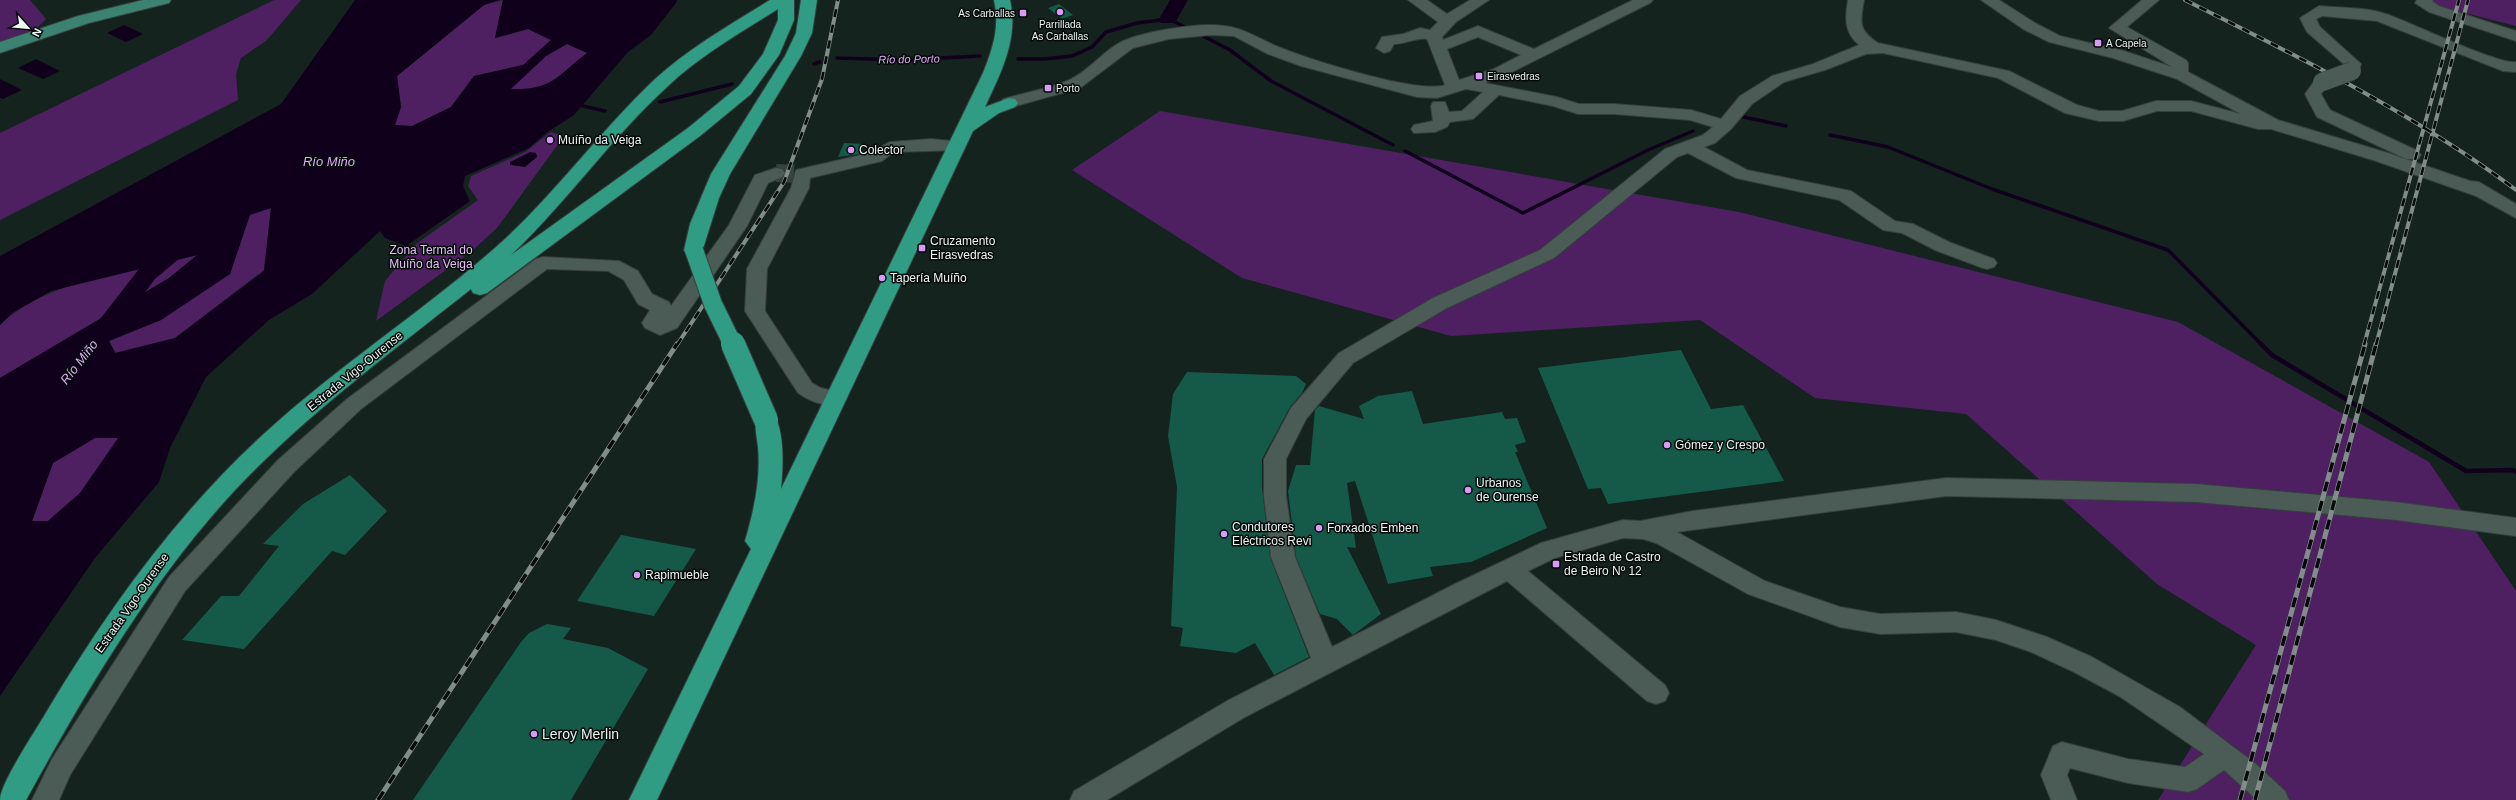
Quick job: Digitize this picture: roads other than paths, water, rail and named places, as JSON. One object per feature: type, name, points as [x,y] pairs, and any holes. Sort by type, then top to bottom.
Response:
[{"type":"highway","points":[[737,605],[761,529],[772,473],[772,448],[766,420],[748,376],[713,304],[694,250],[698,228],[708,198],[793,56],[804,33],[809,0]]},
{"type":"highway","points":[[116,626],[206,518],[254,467],[323,407],[376,364],[694,132],[745,90],[772,55],[786,20],[779,2]]},
{"type":"highway","name":"Estrada Vigo-Ourense","points":[[11,800],[64,705],[116,626],[166,553],[227,484],[266,446],[350,373],[504,251],[571,182],[660,83],[711,43],[779,2]]},
{"type":"highway","points":[[643,800],[980,96],[1003,43],[1001,4]]},
{"type":"highway","points":[[980,96],[991,103],[1009,103]]},
{"type":"highway","points":[[960,138],[993,109],[1009,103]]},
{"type":"main road","points":[[0,48],[84,19],[163,0]]},
{"type":"street","points":[[1416,0],[1434,10],[1447,22]]},
{"type":"street","points":[[1437,42],[1447,22],[1481,0]]},
{"type":"street","points":[[1009,103],[1074,84],[1127,45],[1169,34],[1210,30],[1237,32],[1274,51],[1307,63],[1417,92],[1437,93],[1500,72],[1646,0]]},
{"type":"street","points":[[1856,0],[1851,25],[1859,39],[1874,48]]},
{"type":"street","points":[[1989,0],[2029,26],[2055,39],[2118,54],[2183,76],[2272,124],[2382,157],[2486,193]]},
{"type":"street","points":[[2151,0],[2117,28],[2180,63],[2183,76]]},
{"type":"street","points":[[2425,0],[2423,3],[2434,9],[2516,36]]},
{"type":"street","points":[[2516,67],[2509,68],[2380,17],[2319,12],[2308,18],[2313,30],[2352,64],[2352,72],[2322,82],[2312,94],[2324,113],[2439,168],[2486,193],[2516,212]]},
{"type":"street","points":[[1437,42],[1478,31],[1534,55]]},
{"type":"street","points":[[1384,48],[1388,40],[1406,39],[1420,33],[1437,42],[1461,86]]},
{"type":"street","points":[[1326,663],[1283,557],[1275,496],[1275,459],[1298,414],[1346,358],[1388,336],[1440,303],[1547,254],[1671,152],[1709,139],[1726,125],[1746,100],[1778,79],[1819,67],[1863,49],[1883,48],[2003,74],[2071,109],[2098,116],[2123,116],[2156,106],[2191,106],[2258,124],[2272,124]]},
{"type":"street","points":[[1461,86],[1495,90],[1557,102],[1578,109],[1614,108],[1691,115],[1726,125]]},
{"type":"street","points":[[1442,118],[1467,115],[1495,90]]},
{"type":"street","points":[[1420,129],[1435,127],[1441,123],[1442,118],[1437,93]]},
{"type":"street","points":[[835,398],[816,395],[805,388],[755,311],[757,268],[800,188],[802,174],[876,157],[890,147],[931,144],[960,138]]},
{"type":"street","points":[[1689,146],[1742,174],[1845,195],[1890,226],[1906,228],[1942,246],[1987,263]]},
{"type":"street","points":[[45,800],[61,767],[177,584],[286,466],[354,404],[543,263],[612,265],[631,276],[645,300],[662,308],[652,323],[660,328],[670,323],[738,226],[761,179],[776,173]]},
{"type":"street","points":[[1083,800],[1236,710],[1509,569],[1549,550],[1623,530],[1643,530],[1693,520],[1946,487],[2196,493],[2396,511],[2516,527]]},
{"type":"street","points":[[1643,530],[1678,543],[1753,586],[1851,619],[1878,624],[1956,622],[2014,635],[2086,667],[2154,704],[2249,772],[2276,800]]},
{"type":"street","points":[[1509,569],[1656,693]]},
{"type":"street","points":[[2064,800],[2054,775],[2062,754],[2128,771],[2188,780],[2225,755]]},
{"type":"water","name":"Río Miño","points":[[355,0],[499,0],[484,5],[397,76],[401,107],[395,125],[412,126],[451,107],[474,76],[523,65],[551,40],[528,29],[495,38],[503,0],[677,0],[651,35],[628,52],[574,115],[546,133],[529,148],[465,176],[463,186],[470,201],[406,246],[385,238],[380,231],[312,294],[269,320],[206,377],[170,448],[159,482],[95,558],[0,696],[0,378],[169,278],[197,255],[51,291],[12,313],[0,325],[0,256],[281,104]],"holes":[[[567,44],[587,53],[554,80],[536,87],[511,89],[546,56]],[[271,208],[264,271],[175,338],[115,353],[109,341],[161,320],[230,274],[250,215]],[[95,438],[118,438],[80,493],[48,521],[32,521],[53,463]]]},
{"type":"water","points":[[124,25],[143,34],[126,42],[107,33]]},
{"type":"water","points":[[36,59],[60,71],[43,79],[18,68]]},
{"type":"water","points":[[0,79],[22,90],[3,99],[0,98]]},
{"type":"water","points":[[530,152],[536,153],[537,157],[525,167],[510,165],[510,162]]},
{"type":"waterway","points":[[1168,19],[1179,0]]},
{"type":"waterway","points":[[1018,59],[1045,59],[1072,56],[1092,47],[1106,32],[1137,23],[1169,19],[1185,27]]},
{"type":"waterway","points":[[1201,35],[1230,50],[1271,81],[1393,145]]},
{"type":"waterway","name":"Río do Porto","points":[[837,58],[902,60],[980,56]]},
{"type":"waterway","name":"Río do Porto","points":[[814,64],[820,62]]},
{"type":"waterway","name":"Río do Porto","points":[[660,102],[732,84]]},
{"type":"waterway","name":"Río do Porto","points":[[583,106],[605,111]]},
{"type":"waterway","points":[[1739,116],[1786,126]]},
{"type":"waterway","points":[[1405,151],[1523,213],[1648,150],[1693,131]]},
{"type":"waterway","points":[[1830,135],[1888,147],[1992,189],[2168,250],[2262,345]]},
{"type":"waterway","name":"Río Miño","points":[[102,333],[147,274],[185,242]]},
{"type":"waterway","points":[[2262,345],[2272,355],[2466,471],[2513,470],[2516,472]]},
{"type":"tunnel","points":[[776,173],[802,174]]},
{"type":"railway","points":[[677,345],[784,182],[822,79],[838,0]]},
{"type":"railway","points":[[2185,0],[2313,65],[2424,128]]},
{"type":"railway","points":[[2424,128],[2459,0]]},
{"type":"railway","points":[[2432,133],[2468,0]]},
{"type":"railway","points":[[2364,345],[2424,128]]},
{"type":"railway","points":[[2424,128],[2432,133]]},
{"type":"railway","points":[[2376,345],[2432,133]]},
{"type":"railway","points":[[2432,133],[2477,162],[2516,190]]},
{"type":"railway","points":[[378,800],[677,344]]},
{"type":"railway","points":[[2240,800],[2365,344]]},
{"type":"railway","points":[[2255,800],[2376,344]]},
{"type":"place","name":"Parrillada As Carballas","points":[[1060,12]]},
{"type":"place","name":"As Carballas","points":[[1023,13]]},
{"type":"place","name":"A Capela","points":[[2098,43]]},
{"type":"place","name":"Eirasvedras","points":[[1479,76]]},
{"type":"place","name":"Porto","points":[[1048,88]]},
{"type":"place","name":"Muíño da Veiga","points":[[550,140]]},
{"type":"place","name":"Colector","points":[[851,150]]},
{"type":"place","name":"Cruzamento Eirasvedras","points":[[922,248]]},
{"type":"place","name":"Tapería Muíño","points":[[882,278]]},
{"type":"place","name":"Gómez y Crespo","points":[[1667,445]]},
{"type":"place","name":"Urbanos de Ourense","points":[[1468,490]]},
{"type":"place","name":"Forxados Emben","points":[[1319,528]]},
{"type":"place","name":"Condutores Eléctricos Revi","points":[[1224,534]]},
{"type":"place","name":"Estrada de Castro de Beiro Nº 12","points":[[1556,564]]},
{"type":"place","name":"Rapimueble","points":[[637,575]]},
{"type":"place","name":"Leroy Merlin","points":[[534,734]]},
{"type":"park label","name":"Zona Termal do Muíño da Veiga","points":[[431,257]]}]
